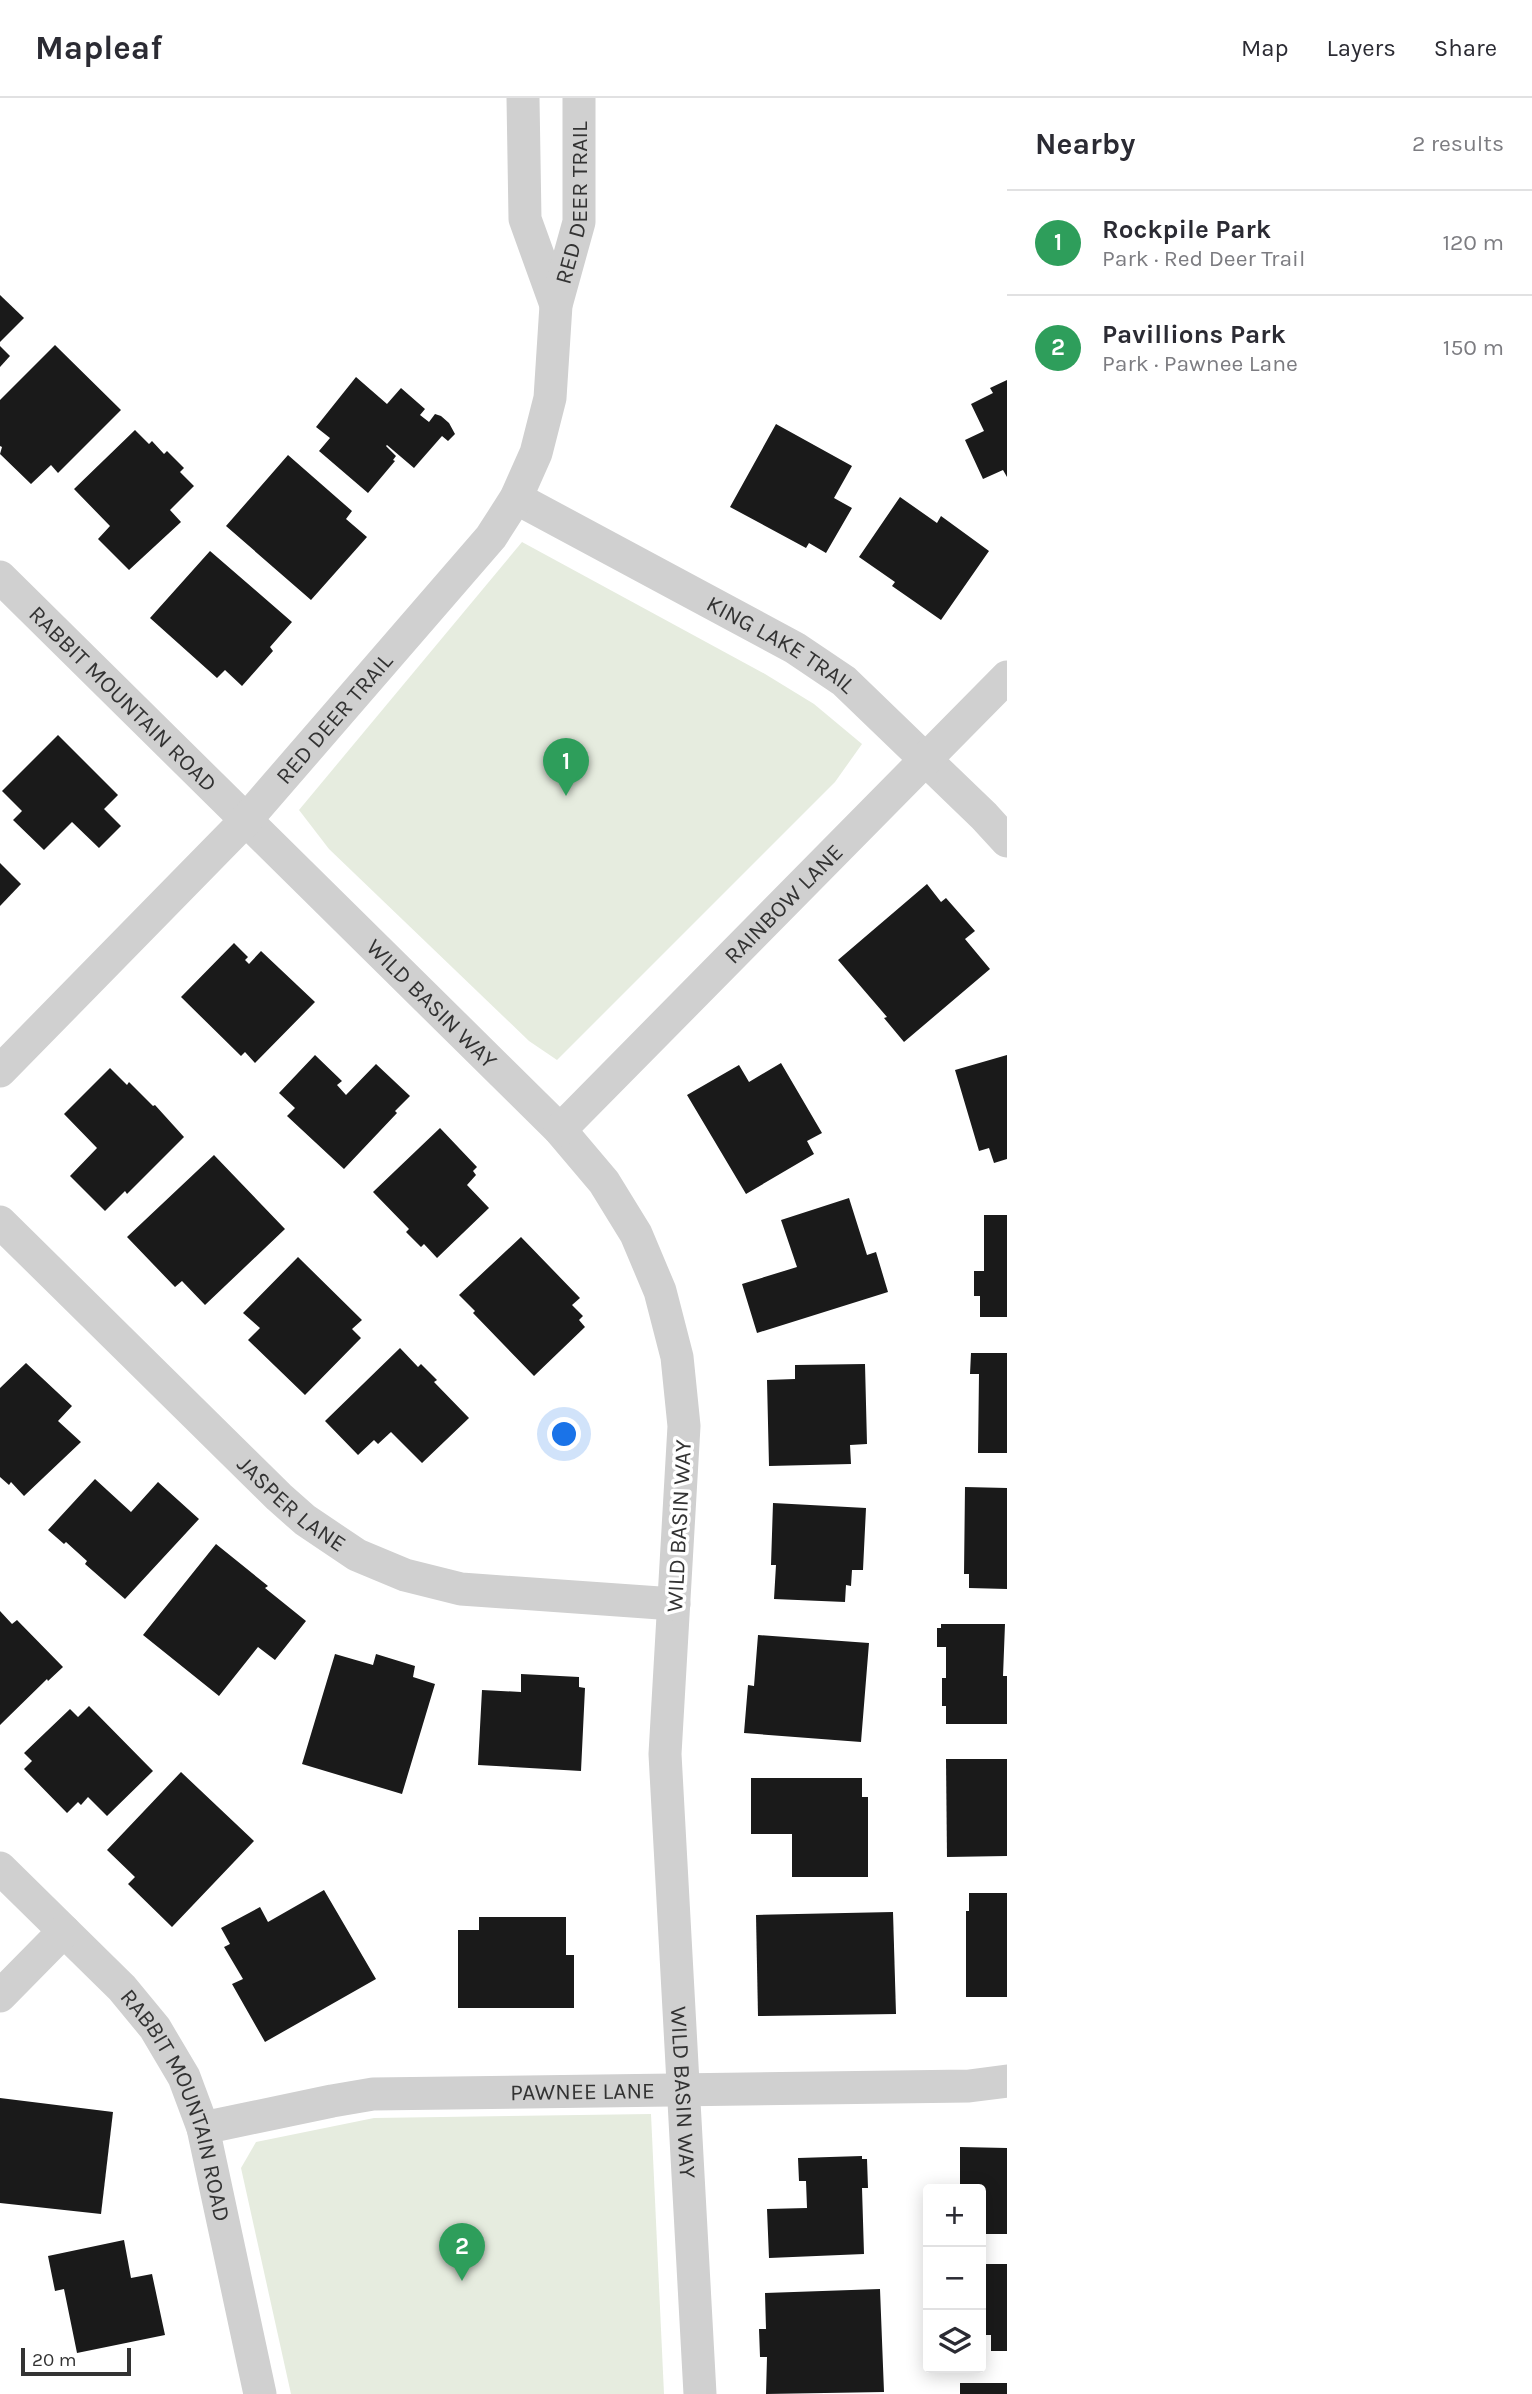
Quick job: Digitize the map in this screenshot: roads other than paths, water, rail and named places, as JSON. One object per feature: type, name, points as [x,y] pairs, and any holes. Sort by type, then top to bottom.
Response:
[{"type":"street","name":"RED DEER TRAIL","points":[[523,98],[525,219],[556,305]]},
{"type":"street","name":"RED DEER TRAIL","points":[[0,1071],[246,820],[491,537],[516,498],[536,453],[550,398],[556,305],[579,222],[579,98]]},
{"type":"street","name":"KING LAKE TRAIL","points":[[516,498],[795,648],[844,681],[1007,841]]},
{"type":"street","name":"RABBIT MOUNTAIN ROAD","points":[[0,577],[246,820]]},
{"type":"street","name":"RAINBOW LANE","points":[[560,1130],[1007,677]]},
{"type":"street","name":"WILD BASIN WAY","points":[[246,820],[560,1130],[604,1182],[636,1234],[660,1291],[677,1357],[684,1426],[665,1754],[700,2394]]},
{"type":"street","name":"JASPER LANE","points":[[0,1222],[278,1497],[304,1520],[357,1555],[405,1575],[461,1589],[674,1604]]},
{"type":"street","name":"RABBIT MOUNTAIN ROAD","points":[[0,1868],[122,1988],[155,2028],[184,2077],[203,2128],[260,2394]]},
{"type":"street","points":[[0,1996],[64,1931]]},
{"type":"street","name":"PAWNEE LANE","points":[[203,2128],[373,2095],[969,2086],[1007,2081]]},
{"type":"place","name":"Rockpile Park","points":[[566,796]]},
{"type":"place","name":"Pavillions Park","points":[[462,2281]]}]
